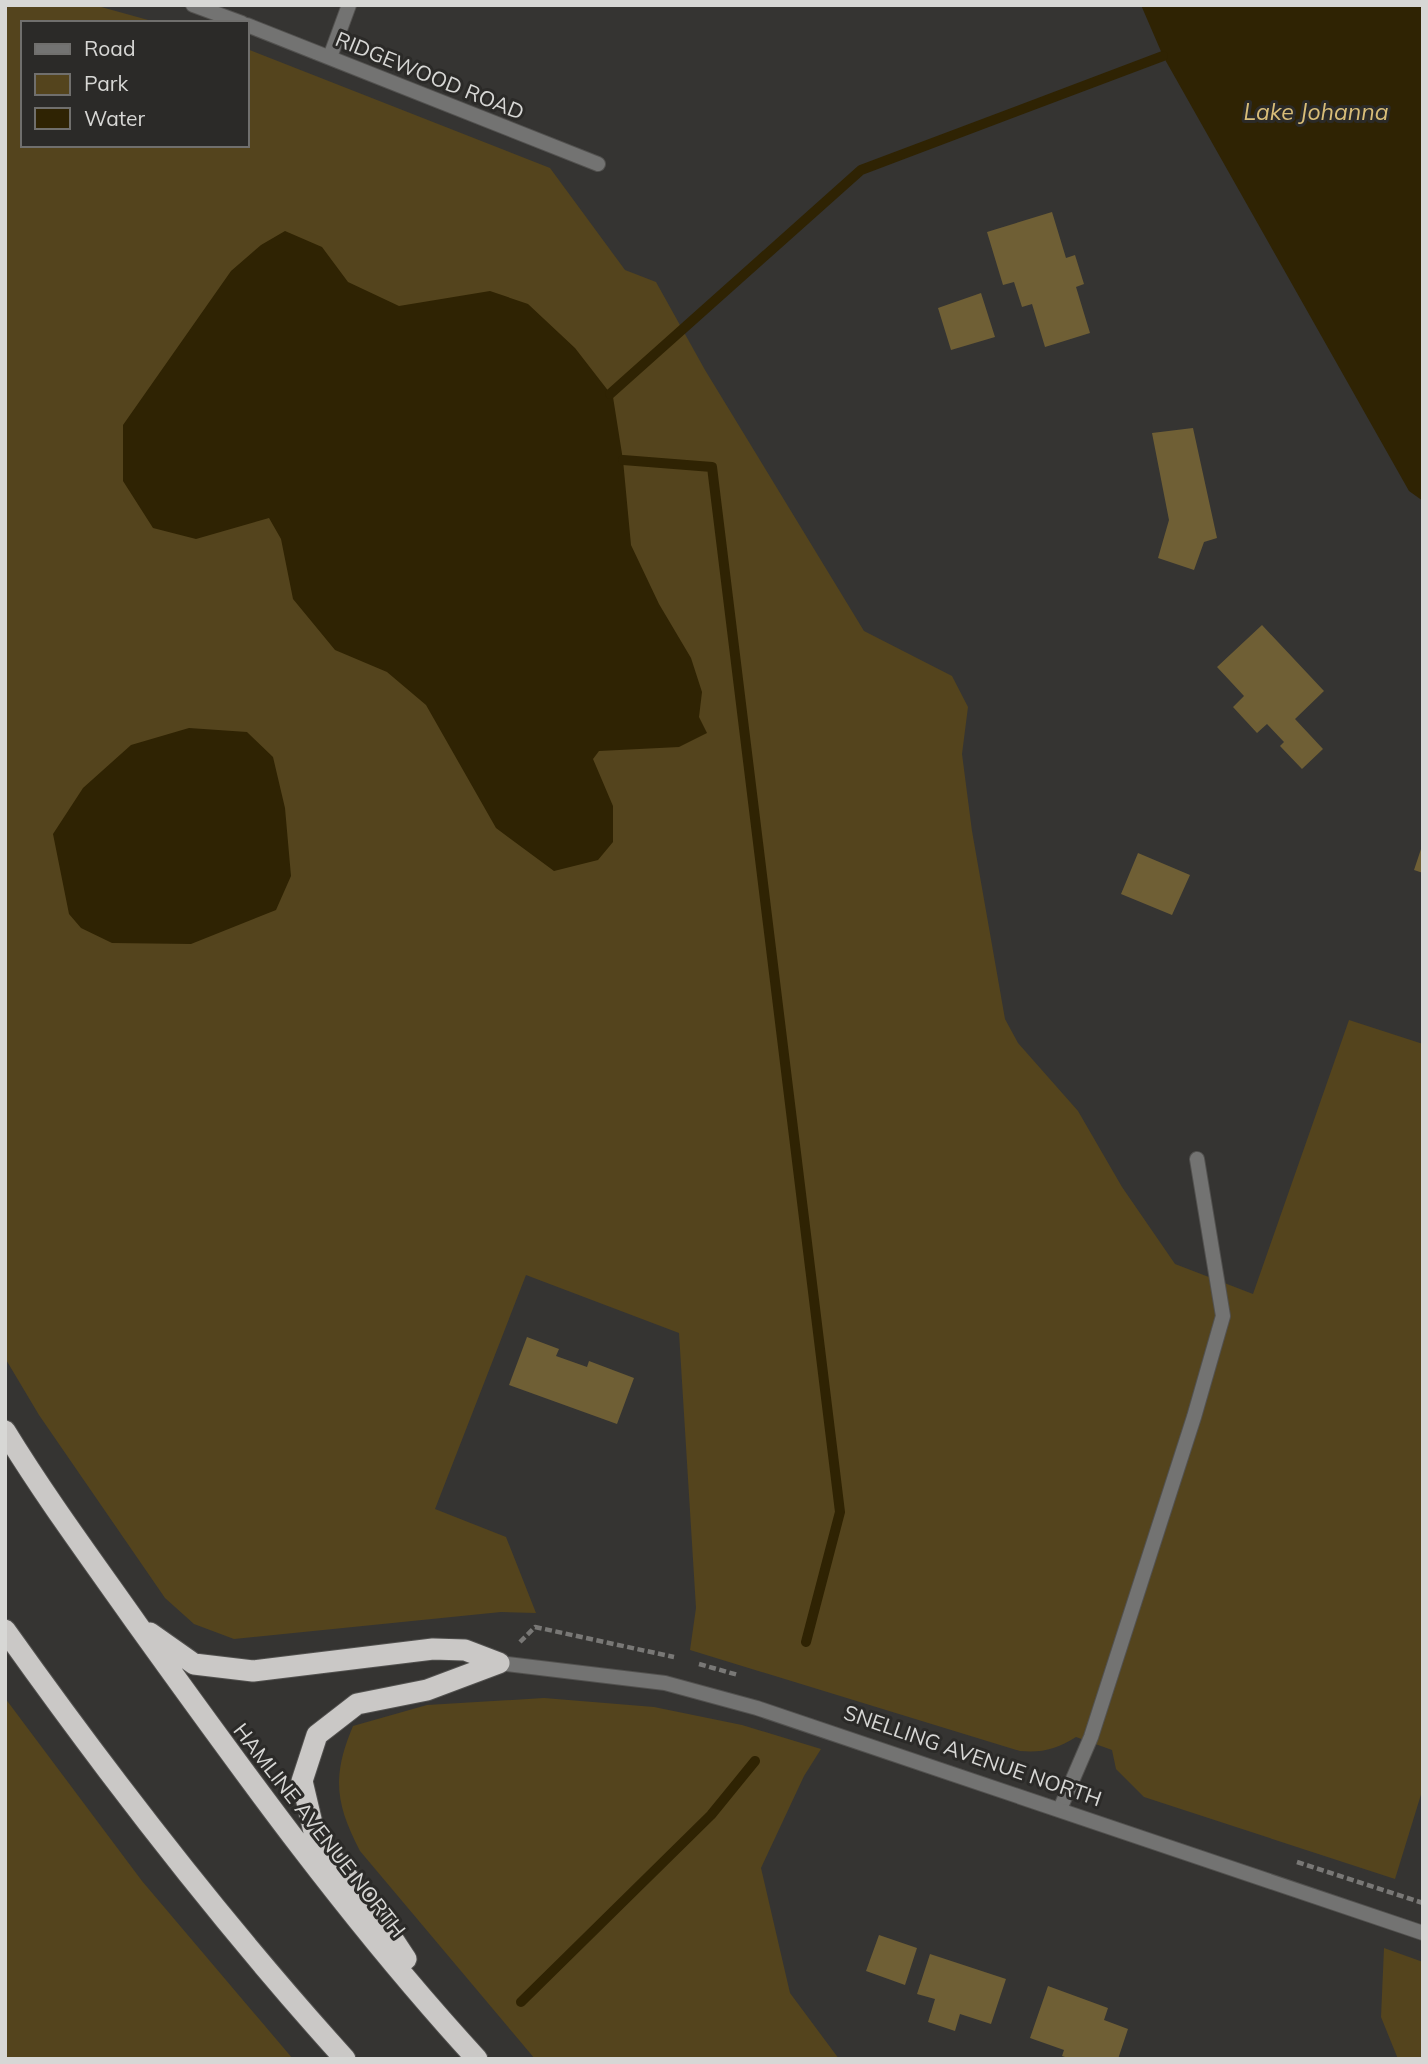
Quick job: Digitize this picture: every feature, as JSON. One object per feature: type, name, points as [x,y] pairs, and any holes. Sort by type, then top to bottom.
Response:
[{"type":"highway","points":[[5,1431],[86,1555],[137,1623],[194,1664],[253,1671],[433,1649],[465,1650],[499,1663]]},
{"type":"highway","name":"HAMLINE AVENUE NORTH","points":[[137,1623],[239,1767],[409,1983],[470,2051]]},
{"type":"highway","points":[[5,1630],[76,1730],[172,1853],[345,2059]]},
{"type":"highway","points":[[470,2051],[374,1912],[314,1836],[302,1781],[317,1735],[357,1704],[427,1690],[499,1663]]},
{"type":"street","points":[[193,5],[237,21]]},
{"type":"street","points":[[330,57],[349,5]]},
{"type":"street","name":"RIDGEWOOD ROAD","points":[[248,25],[598,164]]},
{"type":"street","points":[[1059,1809],[1091,1737],[1194,1417],[1223,1316],[1197,1159]]},
{"type":"street","name":"SNELLING AVENUE NORTH","points":[[499,1663],[665,1683],[757,1708],[1423,1933]]},
{"type":"green space","points":[[5,5],[94,5],[152,21],[21,21],[21,147],[248,147],[248,49],[550,168],[625,270],[656,282],[705,370],[864,631],[952,676],[968,707],[962,754],[972,831],[1005,1019],[1018,1043],[1078,1111],[1122,1187],[1175,1264],[1253,1294],[1349,1020],[1423,1044],[1423,1788],[1395,1879],[1144,1797],[1116,1769],[1112,1750],[1076,1737],[1049,1749],[1020,1751],[690,1650],[696,1608],[679,1333],[526,1275],[435,1509],[506,1537],[536,1613],[501,1612],[234,1639],[194,1624],[165,1598],[39,1415],[5,1358]]},
{"type":"green space","points":[[5,1698],[142,1881],[293,2059],[5,2059]]},
{"type":"green space","points":[[544,1698],[654,1707],[742,1725],[821,1749],[804,1776],[761,1868],[790,1993],[839,2059],[535,2059],[360,1851],[345,1818],[339,1789],[342,1760],[353,1726],[427,1705]]},
{"type":"green space","points":[[1384,1948],[1423,1962],[1423,2059],[1398,2059],[1381,2017]]},
{"type":"water","name":"Lake Johanna","points":[[1141,5],[1423,5],[1423,501],[1409,491],[1163,56]]},
{"type":"water","points":[[285,231],[322,247],[348,282],[399,306],[490,291],[528,304],[575,348],[613,397],[623,460],[631,545],[659,604],[691,658],[702,692],[699,717],[707,733],[679,747],[599,751],[593,759],[613,806],[613,842],[598,860],[554,871],[496,828],[426,705],[387,672],[335,650],[293,599],[281,539],[269,518],[196,539],[153,528],[123,481],[123,425],[231,271],[261,245]]},
{"type":"water","points":[[189,728],[247,732],[273,757],[285,808],[291,876],[276,910],[191,944],[112,943],[81,928],[69,914],[53,834],[83,788],[131,745]]},
{"type":"building","points":[[1052,212],[1066,258],[1075,255],[1084,284],[1076,287],[1090,333],[1045,347],[1032,304],[1022,307],[1014,282],[1003,285],[987,232]]},
{"type":"building","points":[[981,293],[995,337],[951,350],[938,308]]},
{"type":"building","points":[[1193,428],[1217,538],[1204,542],[1194,570],[1158,558],[1169,520],[1152,433]]},
{"type":"building","points":[[1262,625],[1324,691],[1295,719],[1323,749],[1302,769],[1280,746],[1284,742],[1267,724],[1257,733],[1233,707],[1244,696],[1217,667]]},
{"type":"building","points":[[1423,843],[1423,873],[1414,870]]},
{"type":"building","points":[[1138,853],[1190,875],[1172,915],[1121,894]]},
{"type":"building","points":[[527,1337],[559,1349],[556,1356],[587,1367],[589,1361],[634,1378],[617,1424],[509,1385]]},
{"type":"building","points":[[879,1935],[917,1948],[905,1985],[866,1971]]},
{"type":"building","points":[[930,1954],[1006,1979],[991,2024],[960,2014],[955,2031],[928,2022],[935,1999],[917,1994]]},
{"type":"building","points":[[1048,1986],[1108,2008],[1104,2020],[1128,2029],[1118,2059],[1071,2059],[1062,2056],[1064,2050],[1030,2038]]},
{"type":"waterway","points":[[610,394],[861,170],[1163,56]]},
{"type":"waterway","points":[[623,460],[712,467],[840,1512],[806,1642]]},
{"type":"waterway","points":[[521,2002],[711,1815],[755,1761]]}]
